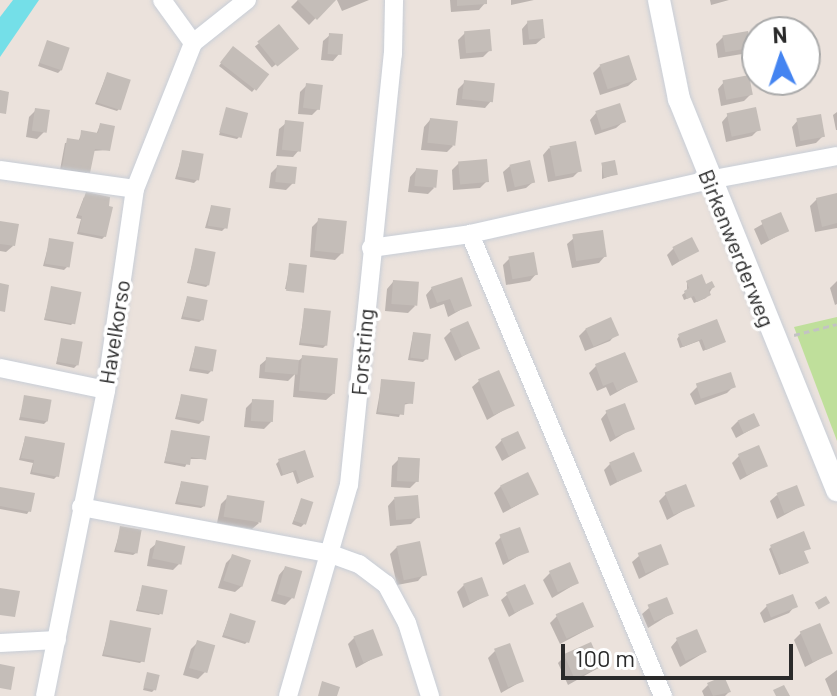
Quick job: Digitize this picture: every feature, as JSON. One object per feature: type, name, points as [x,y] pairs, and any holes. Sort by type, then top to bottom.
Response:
[{"type":"street","points":[[162,0],[193,43]]},
{"type":"street","name":"Havelkorso","points":[[45,696],[106,390],[135,189],[193,43],[247,0]]},
{"type":"street","name":"Forstring","points":[[288,696],[349,485],[393,54],[394,0]]},
{"type":"street","name":"Birkenwerderweg","points":[[659,0],[679,99],[709,180],[837,490]]},
{"type":"street","points":[[371,248],[470,234],[709,180],[837,156]]},
{"type":"street","points":[[0,170],[135,189]]},
{"type":"street","points":[[470,234],[663,696]]},
{"type":"street","points":[[0,368],[106,390]]},
{"type":"street","points":[[81,507],[331,554],[359,564],[386,584],[407,623],[430,696]]},
{"type":"street","points":[[0,643],[57,640]]},
{"type":"path","points":[[774,340],[837,324]]},
{"type":"green space","points":[[837,317],[837,441],[794,327]]},
{"type":"water","points":[[13,0],[39,0],[0,57],[0,17]]},
{"type":"building","points":[[297,0],[336,0],[317,20]]},
{"type":"building","points":[[457,0],[487,0],[487,4],[457,6]]},
{"type":"building","points":[[543,19],[545,38],[529,40],[527,21]]},
{"type":"building","points":[[279,24],[299,49],[277,66],[257,42]]},
{"type":"building","points":[[490,29],[492,51],[466,53],[464,31]]},
{"type":"building","points":[[741,32],[741,49],[725,52],[722,36]]},
{"type":"building","points":[[329,33],[343,34],[342,55],[328,54]]},
{"type":"building","points":[[47,40],[70,48],[62,71],[39,63]]},
{"type":"building","points":[[233,46],[269,74],[256,91],[220,63]]},
{"type":"building","points":[[629,55],[637,80],[608,89],[600,65]]},
{"type":"building","points":[[107,72],[131,80],[121,110],[97,102]]},
{"type":"building","points":[[741,77],[741,96],[746,96],[726,100],[722,80]]},
{"type":"building","points":[[464,80],[495,83],[493,102],[462,99]]},
{"type":"building","points":[[306,83],[323,85],[320,110],[303,108]]},
{"type":"building","points":[[0,90],[9,92],[6,114],[0,113]]},
{"type":"building","points":[[620,103],[626,122],[601,130],[595,111]]},
{"type":"building","points":[[226,107],[248,113],[241,138],[219,132]]},
{"type":"building","points":[[756,107],[761,130],[732,137],[727,113]]},
{"type":"building","points":[[35,108],[50,110],[47,133],[32,131]]},
{"type":"building","points":[[821,114],[825,137],[800,141],[796,118]]},
{"type":"building","points":[[430,118],[458,121],[455,146],[427,143]]},
{"type":"building","points":[[285,120],[304,122],[301,152],[282,150]]},
{"type":"building","points":[[100,123],[115,126],[110,151],[95,149],[90,173],[62,168],[67,138],[80,140],[81,130],[98,133]]},
{"type":"building","points":[[576,141],[582,171],[555,177],[549,146]]},
{"type":"building","points":[[182,150],[204,154],[199,180],[177,177]]},
{"type":"building","points":[[487,159],[489,182],[460,184],[458,162]]},
{"type":"building","points":[[530,160],[535,182],[515,187],[510,165]]},
{"type":"building","points":[[615,160],[618,175],[604,177],[601,163]]},
{"type":"building","points":[[277,165],[297,167],[295,184],[275,182]]},
{"type":"building","points":[[416,168],[438,170],[436,188],[414,186]]},
{"type":"building","points":[[86,192],[110,197],[109,206],[113,207],[106,237],[79,232],[82,216],[78,215]]},
{"type":"building","points":[[837,193],[837,223],[822,227],[816,198]]},
{"type":"building","points":[[211,205],[231,208],[227,229],[208,226]]},
{"type":"building","points":[[781,212],[789,231],[769,240],[761,221]]},
{"type":"building","points":[[318,218],[347,221],[343,254],[315,251]]},
{"type":"building","points":[[0,221],[19,224],[15,246],[0,244]]},
{"type":"building","points":[[603,230],[607,257],[576,261],[572,234]]},
{"type":"building","points":[[692,237],[699,251],[680,261],[672,247]]},
{"type":"building","points":[[49,238],[74,242],[70,268],[45,264]]},
{"type":"building","points":[[195,248],[216,252],[209,285],[189,281]]},
{"type":"building","points":[[534,252],[538,275],[512,279],[508,257]]},
{"type":"building","points":[[289,263],[307,265],[304,293],[286,291]]},
{"type":"building","points":[[702,274],[706,284],[712,281],[715,287],[709,290],[711,295],[697,302],[694,296],[687,299],[684,291],[689,288],[686,281]]},
{"type":"building","points":[[462,277],[472,306],[455,312],[450,299],[437,303],[431,287]]},
{"type":"building","points":[[393,280],[419,282],[417,306],[391,304]]},
{"type":"building","points":[[0,283],[9,285],[5,312],[0,311]]},
{"type":"building","points":[[51,286],[81,292],[75,324],[45,318]]},
{"type":"building","points":[[187,296],[208,300],[204,321],[183,317]]},
{"type":"building","points":[[304,308],[331,311],[327,346],[300,343]]},
{"type":"building","points":[[611,317],[619,335],[594,347],[585,328]]},
{"type":"building","points":[[717,319],[726,342],[706,350],[702,339],[683,347],[678,334]]},
{"type":"building","points":[[468,321],[480,348],[462,357],[450,329]]},
{"type":"building","points":[[413,332],[431,334],[428,360],[410,358]]},
{"type":"building","points":[[61,338],[83,342],[78,365],[57,362]]},
{"type":"building","points":[[195,346],[217,350],[213,371],[191,368]]},
{"type":"building","points":[[625,352],[638,382],[617,391],[613,382],[603,386],[595,364]]},
{"type":"building","points":[[302,355],[338,358],[335,394],[299,391]]},
{"type":"building","points":[[266,357],[299,360],[298,375],[265,372]]},
{"type":"building","points":[[499,370],[515,406],[494,415],[478,379]]},
{"type":"building","points":[[731,372],[736,387],[701,399],[696,383]]},
{"type":"building","points":[[381,379],[415,382],[413,404],[405,403],[404,415],[378,412]]},
{"type":"building","points":[[181,394],[208,399],[204,421],[177,417]]},
{"type":"building","points":[[24,395],[52,400],[48,422],[20,417]]},
{"type":"building","points":[[252,399],[274,400],[273,422],[251,421]]},
{"type":"building","points":[[625,403],[635,429],[615,437],[605,411]]},
{"type":"building","points":[[754,413],[760,426],[744,433],[738,421]]},
{"type":"building","points":[[171,430],[210,436],[206,460],[191,457],[190,465],[165,461]]},
{"type":"building","points":[[518,431],[526,448],[509,456],[501,439]]},
{"type":"building","points":[[25,436],[65,443],[59,477],[32,472],[34,460],[21,458]]},
{"type":"building","points":[[759,445],[768,466],[747,475],[738,454]]},
{"type":"building","points":[[305,450],[314,477],[300,482],[296,470],[283,475],[278,459]]},
{"type":"building","points":[[634,452],[642,471],[617,482],[609,463]]},
{"type":"building","points":[[398,457],[420,458],[419,482],[397,481]]},
{"type":"building","points":[[528,472],[539,494],[511,508],[500,486]]},
{"type":"building","points":[[181,481],[209,486],[205,507],[177,502]]},
{"type":"building","points":[[686,484],[695,506],[674,515],[665,493]]},
{"type":"building","points":[[797,485],[805,506],[784,513],[776,493]]},
{"type":"building","points":[[0,487],[35,493],[31,512],[0,506]]},
{"type":"building","points":[[227,495],[265,501],[261,523],[224,517]]},
{"type":"building","points":[[418,495],[420,518],[396,520],[394,497]]},
{"type":"building","points":[[301,498],[313,502],[306,525],[294,521]]},
{"type":"building","points":[[120,526],[142,530],[137,553],[116,550]]},
{"type":"building","points":[[520,527],[529,552],[509,560],[499,535]]},
{"type":"building","points":[[804,531],[811,549],[804,551],[809,563],[782,574],[770,545]]},
{"type":"building","points":[[156,540],[185,546],[181,565],[152,559]]},
{"type":"building","points":[[420,541],[427,575],[404,580],[397,546]]},
{"type":"building","points":[[661,544],[669,565],[646,573],[638,553]]},
{"type":"building","points":[[232,554],[251,560],[242,587],[223,581]]},
{"type":"building","points":[[570,562],[579,583],[558,592],[549,571]]},
{"type":"building","points":[[285,566],[302,571],[294,599],[277,594]]},
{"type":"building","points":[[482,577],[489,596],[470,603],[463,584]]},
{"type":"building","points":[[525,584],[534,604],[515,613],[506,593]]},
{"type":"building","points":[[142,585],[168,590],[163,615],[137,610]]},
{"type":"building","points":[[0,588],[20,591],[15,617],[0,615]]},
{"type":"building","points":[[793,594],[798,607],[771,617],[766,604]]},
{"type":"building","points":[[826,596],[830,603],[819,609],[815,602]]},
{"type":"building","points":[[667,597],[674,614],[654,622],[648,605]]},
{"type":"building","points":[[583,602],[594,627],[567,639],[556,614]]},
{"type":"building","points":[[230,613],[256,621],[249,643],[223,635]]},
{"type":"building","points":[[110,620],[151,628],[145,662],[103,654]]},
{"type":"building","points":[[820,623],[833,653],[813,662],[800,632]]},
{"type":"building","points":[[373,629],[383,655],[363,663],[353,637]]},
{"type":"building","points":[[697,629],[707,652],[686,661],[676,638]]},
{"type":"building","points":[[197,640],[215,645],[207,673],[189,668]]},
{"type":"building","points":[[591,642],[602,667],[575,679],[564,654]]},
{"type":"building","points":[[510,643],[524,682],[508,687],[494,649]]},
{"type":"building","points":[[0,664],[15,667],[11,690],[0,688]]},
{"type":"building","points":[[147,672],[160,675],[156,691],[143,688]]},
{"type":"building","points":[[724,676],[731,692],[713,696],[707,683]]},
{"type":"building","points":[[322,681],[340,687],[337,696],[318,696]]},
{"type":"building","points":[[784,685],[790,696],[776,696],[773,690]]}]
